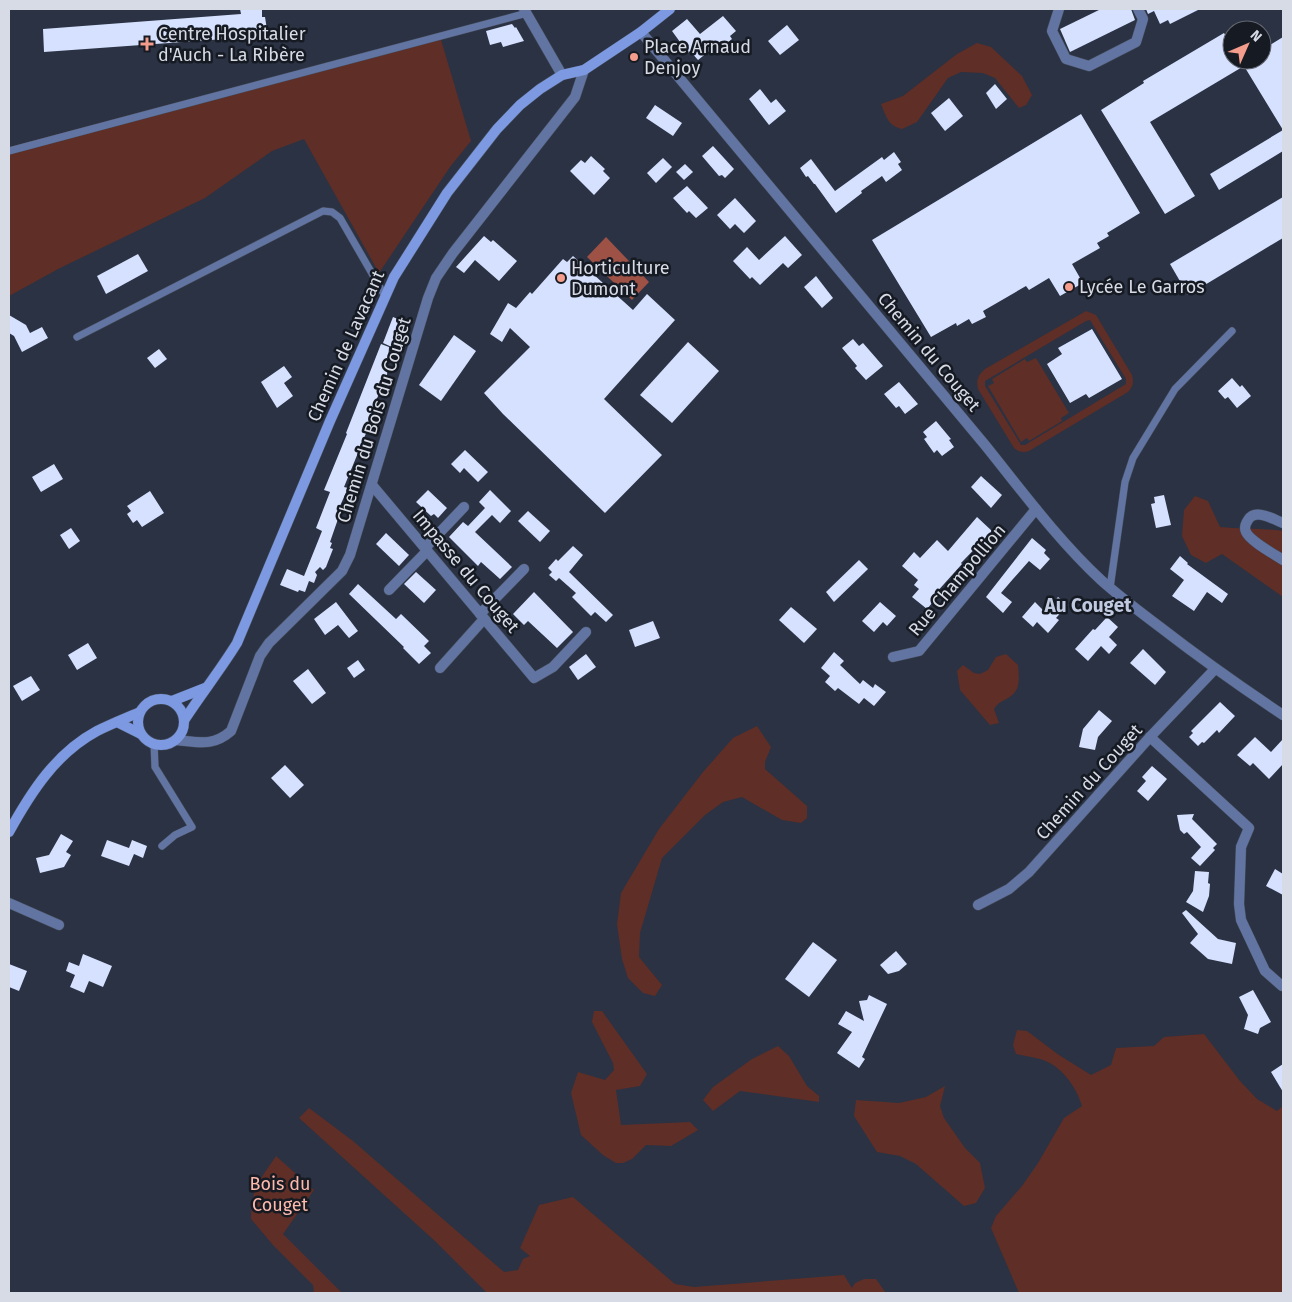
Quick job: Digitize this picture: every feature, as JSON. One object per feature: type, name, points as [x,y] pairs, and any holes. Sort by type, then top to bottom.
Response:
[{"type":"street","points":[[584,70],[641,32],[670,9]]},
{"type":"street","points":[[1059,9],[1052,31],[1066,59],[1089,66],[1136,42],[1143,19],[1138,9]]},
{"type":"street","points":[[526,11],[562,75]]},
{"type":"street","name":"Chemin du Couget","points":[[641,32],[985,445],[1036,509],[1082,560],[1110,588],[1215,669],[1283,715]]},
{"type":"street","name":"Chemin de Lavacant","points":[[184,718],[220,670],[237,643],[330,421],[394,277],[441,201],[466,166],[497,129],[520,105],[540,89],[562,75],[584,70]]},
{"type":"street","name":"Chemin du Bois du Couget","points":[[176,740],[213,742],[224,737],[231,730],[260,656],[269,643],[342,571],[350,555],[428,298],[436,278],[453,253],[575,97],[584,70]]},
{"type":"street","name":"Impasse du Couget","points":[[372,485],[534,678],[553,666],[586,632]]},
{"type":"street","points":[[389,590],[464,507]]},
{"type":"street","name":"Rue Champollion","points":[[893,657],[919,650],[1036,509]]},
{"type":"street","points":[[1283,523],[1256,514],[1249,518],[1245,525],[1246,532],[1253,540],[1283,560]]},
{"type":"street","points":[[440,668],[524,569]]},
{"type":"street","name":"Chemin du Couget","points":[[978,905],[1009,889],[1029,872],[1150,737],[1215,669]]},
{"type":"street","name":"Chemin de Lavacant","points":[[172,701],[205,688]]},
{"type":"street","points":[[9,832],[24,803],[44,775],[64,755],[88,737],[117,722],[140,712],[150,701],[164,698],[178,705],[184,718],[184,726],[176,740],[169,744],[161,745],[147,740],[141,734],[117,722]]},
{"type":"street","points":[[140,712],[139,727],[141,734]]},
{"type":"street","points":[[1150,737],[1249,828],[1241,847],[1239,904],[1241,920],[1265,971],[1282,986]]},
{"type":"street","points":[[9,904],[59,925]]},
{"type":"lane","points":[[9,151],[526,11]]},
{"type":"lane","points":[[77,337],[323,211],[332,212],[340,218],[385,296]]},
{"type":"lane","points":[[1110,588],[1125,482],[1133,458],[1175,389],[1232,331]]},
{"type":"lane","points":[[154,743],[155,766],[192,827],[175,835],[162,846]]},
{"type":"green space","points":[[439,33],[471,141],[450,167],[379,273],[304,139],[272,151],[205,198],[60,268],[9,296],[9,147]]},
{"type":"green space","points":[[977,43],[991,47],[1022,76],[1032,95],[1026,105],[1019,108],[995,78],[983,73],[961,72],[948,78],[917,122],[902,129],[897,128],[891,123],[881,104],[903,96],[957,54]]},
{"type":"green space","points":[[1086,311],[1096,315],[1132,375],[1133,383],[1128,392],[1029,451],[1023,452],[1014,448],[978,389],[978,378],[985,369]],"holes":[[[1090,320],[1126,379],[1126,384],[1025,445],[1021,445],[985,386],[985,381]]]},
{"type":"green space","points":[[1036,358],[1069,413],[1061,418],[1062,421],[1029,441],[1027,438],[1021,442],[988,386],[994,383],[992,379],[1025,359],[1027,362]]},
{"type":"green space","points":[[1195,496],[1208,501],[1220,527],[1283,531],[1283,597],[1222,554],[1206,563],[1191,555],[1182,536],[1184,510]]},
{"type":"green space","points":[[1006,654],[1018,665],[1018,686],[1014,693],[996,706],[994,709],[999,723],[990,725],[960,690],[957,671],[963,665],[974,673],[980,674],[988,670],[996,657]]},
{"type":"green space","points":[[757,726],[771,747],[765,762],[765,769],[807,806],[807,818],[801,823],[782,820],[742,797],[723,802],[705,815],[662,858],[640,933],[639,957],[662,985],[655,996],[643,993],[628,978],[622,959],[617,924],[621,893],[659,829],[703,772],[733,738]]},
{"type":"green space","points":[[594,1011],[602,1011],[647,1074],[640,1086],[616,1090],[621,1125],[690,1122],[698,1130],[671,1146],[646,1145],[632,1159],[623,1163],[616,1163],[603,1155],[581,1135],[571,1093],[578,1072],[605,1080],[614,1070],[613,1063],[592,1022]]},
{"type":"green space","points":[[1017,1030],[1027,1031],[1059,1055],[1091,1075],[1111,1065],[1116,1048],[1154,1046],[1164,1037],[1204,1034],[1240,1081],[1257,1099],[1277,1111],[1283,1106],[1283,1293],[1019,1293],[991,1228],[996,1216],[1022,1186],[1038,1163],[1064,1118],[1082,1106],[1072,1084],[1055,1066],[1040,1059],[1016,1054],[1013,1045]]},
{"type":"green space","points":[[778,1046],[789,1056],[807,1086],[819,1096],[819,1102],[740,1091],[713,1111],[703,1100],[713,1087],[752,1059]]},
{"type":"green space","points":[[945,1086],[940,1106],[944,1118],[965,1148],[980,1163],[985,1188],[976,1203],[964,1206],[916,1164],[900,1156],[877,1152],[854,1116],[856,1100],[899,1103],[926,1097]]},
{"type":"green space","points":[[309,1108],[353,1141],[504,1272],[518,1270],[523,1259],[530,1256],[520,1248],[539,1205],[573,1197],[675,1284],[694,1287],[844,1275],[852,1288],[855,1283],[864,1279],[876,1279],[886,1293],[486,1293],[436,1242],[299,1118]]},
{"type":"green space","name":"Bois du Couget","points":[[276,1156],[314,1190],[283,1234],[342,1293],[314,1293],[313,1285],[273,1245],[251,1219],[253,1199],[257,1185]]},
{"type":"shaded area","points":[[606,237],[649,282],[632,300],[587,257]]},
{"type":"building","points":[[240,9],[262,9],[262,17],[265,17],[268,36],[44,52],[43,29],[241,14]]},
{"type":"building","points":[[1101,9],[1131,9],[1135,20],[1070,52],[1060,29]]},
{"type":"building","points":[[1146,9],[1200,9],[1170,24],[1168,20],[1160,24],[1154,11],[1148,14]]},
{"type":"building","points":[[723,16],[736,31],[730,36],[732,39],[715,53],[713,48],[698,60],[690,51],[688,53],[672,31],[687,19],[700,34]]},
{"type":"building","points":[[512,24],[516,27],[524,41],[503,47],[501,42],[490,45],[486,31]]},
{"type":"building","points":[[787,25],[799,40],[780,55],[768,41]]},
{"type":"building","points":[[1222,34],[1222,70],[1237,70],[1150,122],[1195,196],[1165,214],[1101,110],[1144,83],[1143,81]]},
{"type":"building","points":[[1283,37],[1283,130],[1246,70],[1272,70],[1272,44]]},
{"type":"building","points":[[995,84],[1007,99],[996,109],[986,93]]},
{"type":"building","points":[[760,89],[771,103],[776,99],[786,111],[769,125],[749,99]]},
{"type":"building","points":[[949,98],[963,116],[945,131],[931,113]]},
{"type":"building","points":[[655,105],[682,123],[673,136],[646,118]]},
{"type":"building","points":[[1081,114],[1140,213],[1107,233],[1109,236],[1097,243],[1100,248],[1072,264],[1083,283],[1060,296],[1049,278],[1029,290],[1026,286],[983,311],[986,317],[972,324],[969,319],[957,326],[956,323],[931,337],[872,240]]},
{"type":"building","points":[[1283,130],[1283,151],[1219,190],[1210,174]]},
{"type":"building","points":[[713,146],[734,169],[725,178],[722,175],[719,176],[702,156]]},
{"type":"building","points":[[894,152],[901,162],[898,164],[902,170],[886,182],[882,176],[836,213],[815,184],[808,176],[806,177],[800,168],[811,159],[835,191],[882,157],[884,160]]},
{"type":"building","points":[[591,156],[605,169],[603,171],[610,178],[594,195],[570,171],[581,160],[585,163]]},
{"type":"building","points":[[663,158],[672,167],[656,183],[647,173]]},
{"type":"building","points":[[685,164],[693,172],[684,180],[676,172]]},
{"type":"building","points":[[687,186],[708,208],[696,218],[689,211],[687,213],[673,198]]},
{"type":"building","points":[[1283,197],[1283,238],[1188,295],[1170,264]]},
{"type":"building","points":[[735,198],[756,221],[744,233],[735,224],[730,229],[717,215]]},
{"type":"building","points":[[484,236],[491,242],[493,240],[517,261],[499,281],[475,260],[464,273],[456,267]]},
{"type":"building","points":[[785,236],[802,255],[788,268],[783,263],[760,285],[752,277],[750,279],[733,261],[747,247],[759,260]]},
{"type":"building","points":[[138,254],[148,271],[106,294],[97,276]]},
{"type":"building","points":[[573,256],[633,310],[647,294],[675,320],[604,399],[662,455],[605,513],[503,414],[484,393],[530,347],[510,328],[502,342],[490,334],[508,303],[516,308],[530,292],[532,294],[563,259],[567,262]]},
{"type":"building","points":[[816,276],[833,298],[822,308],[804,287]]},
{"type":"building","points":[[9,315],[26,325],[30,333],[42,327],[48,338],[22,352],[14,336],[9,333]]},
{"type":"building","points":[[393,317],[405,322],[394,348],[383,343]]},
{"type":"building","points":[[1092,329],[1122,379],[1089,398],[1086,394],[1070,403],[1047,364],[1062,354],[1058,348]]},
{"type":"building","points":[[454,335],[476,351],[441,401],[419,385]]},
{"type":"building","points":[[853,339],[859,346],[863,343],[883,366],[866,380],[855,368],[857,366],[842,348]]},
{"type":"building","points":[[688,342],[719,371],[672,423],[640,395]]},
{"type":"building","points":[[381,344],[389,347],[387,375],[375,403],[378,404],[344,487],[348,488],[340,506],[338,519],[330,542],[332,543],[330,548],[333,549],[326,567],[323,570],[320,567],[315,572],[317,575],[314,583],[309,581],[305,592],[299,590],[298,592],[280,585],[287,569],[304,576],[322,531],[316,528],[330,492],[324,490]]},
{"type":"building","points":[[159,349],[167,359],[155,368],[147,358]]},
{"type":"building","points":[[284,366],[292,377],[284,383],[293,396],[277,408],[261,382]]},
{"type":"building","points":[[1232,378],[1240,387],[1242,385],[1251,396],[1237,408],[1228,397],[1225,399],[1218,391]]},
{"type":"building","points":[[899,382],[918,404],[905,414],[899,406],[896,408],[884,394]]},
{"type":"building","points":[[936,421],[951,439],[949,440],[954,447],[942,456],[937,450],[934,453],[924,439],[927,437],[923,432]]},
{"type":"building","points":[[465,450],[488,472],[478,482],[464,468],[460,473],[451,464]]},
{"type":"building","points":[[54,464],[63,479],[41,492],[32,477]]},
{"type":"building","points":[[981,476],[1002,495],[991,508],[971,487]]},
{"type":"building","points":[[428,490],[447,508],[438,518],[434,514],[431,516],[416,502]]},
{"type":"building","points":[[490,490],[511,511],[500,523],[492,515],[475,532],[512,567],[500,579],[481,562],[478,566],[449,537],[463,522],[468,526],[485,508],[479,502]]},
{"type":"building","points":[[150,491],[164,513],[142,527],[137,520],[133,523],[127,514],[131,511],[127,506]]},
{"type":"building","points":[[1164,495],[1171,525],[1156,528],[1151,504],[1155,503],[1154,497]]},
{"type":"building","points":[[528,511],[550,531],[540,542],[518,521]]},
{"type":"building","points":[[977,517],[992,531],[961,563],[935,594],[938,596],[927,609],[912,597],[919,589],[914,585],[918,580],[902,566],[914,552],[920,558],[937,540],[948,551]]},
{"type":"building","points":[[71,528],[80,541],[69,549],[60,535]]},
{"type":"building","points":[[386,533],[409,555],[399,566],[376,544]]},
{"type":"building","points":[[1032,538],[1046,550],[1044,553],[1050,559],[1040,570],[1029,561],[1013,579],[1001,593],[1012,602],[1003,613],[986,597]]},
{"type":"building","points":[[573,546],[583,555],[569,572],[613,615],[606,622],[595,612],[591,616],[572,597],[576,593],[559,578],[556,581],[549,575],[552,572],[548,568]]},
{"type":"building","points":[[1180,556],[1187,564],[1228,594],[1222,603],[1207,592],[1194,611],[1172,596],[1184,580],[1170,569]]},
{"type":"building","points":[[859,560],[868,569],[834,602],[826,592]]},
{"type":"building","points":[[416,572],[436,590],[424,603],[404,584]]},
{"type":"building","points":[[358,584],[396,619],[401,614],[429,641],[424,646],[431,653],[419,664],[349,594]]},
{"type":"building","points":[[534,592],[573,632],[557,648],[528,621],[524,625],[513,614]]},
{"type":"building","points":[[1058,597],[1068,605],[1056,618],[1059,620],[1048,633],[1037,622],[1033,627],[1022,617],[1035,602],[1045,612]]},
{"type":"building","points":[[336,602],[358,631],[349,638],[338,625],[325,635],[314,619]]},
{"type":"building","points":[[880,602],[896,616],[887,626],[883,622],[874,632],[862,621]]},
{"type":"building","points":[[791,607],[817,629],[804,643],[779,620]]},
{"type":"building","points":[[1107,617],[1118,627],[1109,637],[1117,645],[1109,654],[1101,646],[1088,661],[1075,649]]},
{"type":"building","points":[[653,621],[660,638],[635,647],[629,630]]},
{"type":"building","points":[[88,643],[97,658],[77,670],[68,655]]},
{"type":"building","points":[[1143,649],[1166,672],[1155,685],[1130,663]]},
{"type":"building","points":[[834,652],[844,661],[840,665],[860,684],[863,680],[873,688],[875,684],[886,692],[874,706],[864,698],[859,704],[838,688],[835,691],[825,682],[830,676],[821,668]]},
{"type":"building","points":[[586,654],[596,667],[578,680],[569,667]]},
{"type":"building","points":[[358,660],[365,670],[354,678],[347,668]]},
{"type":"building","points":[[308,669],[326,693],[312,704],[293,681]]},
{"type":"building","points":[[31,676],[40,690],[22,701],[13,686]]},
{"type":"building","points":[[1220,702],[1235,716],[1219,733],[1217,730],[1204,743],[1202,742],[1198,746],[1189,737],[1193,733],[1191,731]]},
{"type":"building","points":[[1099,710],[1112,721],[1098,737],[1095,750],[1079,747],[1083,729]]},
{"type":"building","points":[[1255,737],[1271,752],[1283,739],[1283,764],[1269,779],[1253,763],[1250,766],[1237,755]]},
{"type":"building","points":[[285,765],[304,785],[290,798],[271,778]]},
{"type":"building","points":[[1152,766],[1167,779],[1148,801],[1137,791],[1146,781],[1142,777]]},
{"type":"building","points":[[1194,814],[1192,819],[1217,844],[1213,848],[1215,850],[1200,866],[1191,858],[1201,847],[1187,832],[1184,834],[1180,830],[1177,815]]},
{"type":"building","points":[[61,834],[73,841],[66,852],[71,855],[64,867],[40,873],[36,858],[49,855]]},
{"type":"building","points":[[107,840],[129,848],[132,840],[147,846],[143,858],[134,854],[129,866],[101,856]]},
{"type":"building","points":[[1275,869],[1283,874],[1283,895],[1266,886]]},
{"type":"building","points":[[1195,871],[1209,872],[1209,896],[1203,912],[1186,902],[1193,891]]},
{"type":"building","points":[[1186,910],[1218,939],[1236,943],[1232,964],[1208,959],[1190,943],[1198,934],[1182,913]]},
{"type":"building","points":[[813,942],[837,960],[809,997],[785,979]]},
{"type":"building","points":[[896,951],[907,964],[899,971],[888,974],[880,965]]},
{"type":"building","points":[[83,954],[112,966],[103,987],[89,981],[84,993],[70,987],[75,975],[66,971],[69,962],[79,966]]},
{"type":"building","points":[[9,964],[27,971],[19,991],[9,987]]},
{"type":"building","points":[[1253,990],[1271,1022],[1260,1028],[1258,1034],[1244,1029],[1248,1015],[1239,997]]},
{"type":"building","points":[[869,995],[887,1004],[862,1057],[865,1059],[859,1068],[837,1053],[852,1032],[838,1024],[846,1011],[864,1021],[859,1001],[867,1000]]},
{"type":"building","points":[[1283,1064],[1283,1092],[1271,1072]]},
{"type":"place","name":"Centre Hospitalier d'Auch - La Ribère","points":[[147,44]]},
{"type":"place","name":"Place Arnaud Denjoy","points":[[634,57]]},
{"type":"place","name":"Horticulture Dumont","points":[[561,278]]},
{"type":"place","name":"Lycée Le Garros","points":[[1069,287]]},
{"type":"district","name":"Au Couget","points":[[1088,605]]}]
